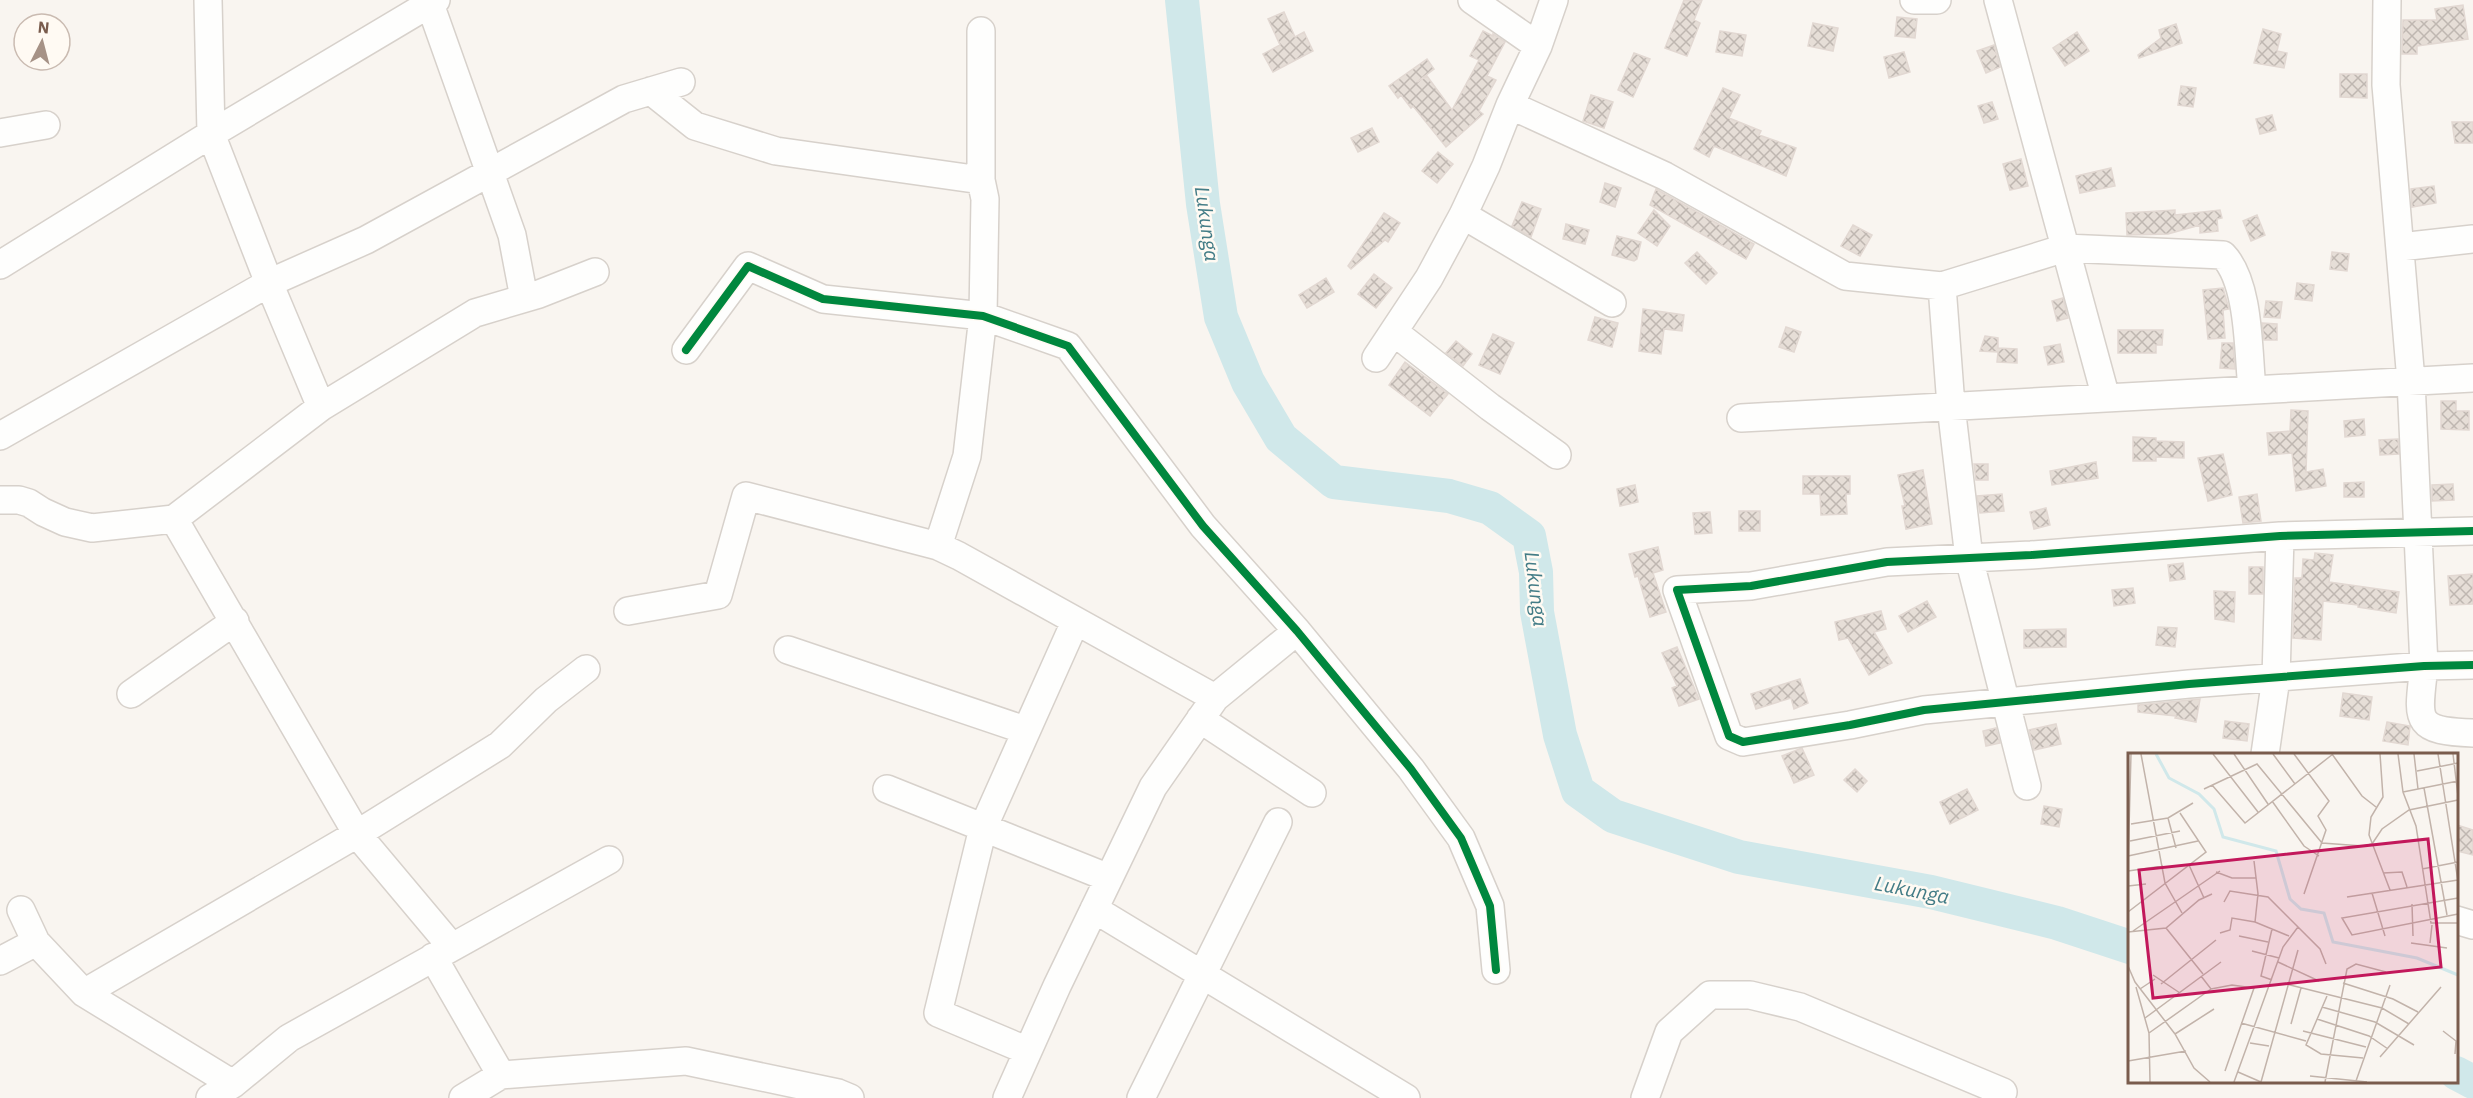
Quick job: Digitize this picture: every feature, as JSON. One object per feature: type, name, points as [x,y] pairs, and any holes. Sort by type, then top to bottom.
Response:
[{"type":"street","points":[[208,0],[211,134],[269,283],[321,407]]},
{"type":"street","points":[[1472,0],[1538,46]]},
{"type":"street","points":[[1376,357],[1429,278],[1462,215],[1538,46],[1554,0]]},
{"type":"street","points":[[1914,0],[1937,0]]},
{"type":"street","points":[[1998,0],[2106,398]]},
{"type":"street","points":[[2386,0],[2386,85],[2411,381],[2424,666],[2419,705],[2434,742],[2473,733]]},
{"type":"street","points":[[0,265],[211,134],[433,2],[512,235],[524,298]]},
{"type":"street","points":[[938,546],[967,456],[983,316],[985,199],[981,180],[981,31]]},
{"type":"street","points":[[0,436],[269,283],[366,240],[491,174],[624,99],[681,82]]},
{"type":"street","points":[[651,91],[695,126],[776,151],[981,180]]},
{"type":"street","points":[[1510,105],[1665,176],[1845,276],[1941,286],[2065,248],[2223,255],[2230,263],[2242,294],[2252,389]]},
{"type":"street","points":[[0,133],[46,125]]},
{"type":"street","points":[[1462,215],[1612,303]]},
{"type":"street","points":[[2400,248],[2473,239]]},
{"type":"street","points":[[686,350],[748,266],[823,299],[983,316],[1068,346],[1203,526],[1297,632],[1411,769],[1461,838],[1490,906],[1496,970]]},
{"type":"street","points":[[0,500],[19,500],[29,503],[65,522],[92,528],[174,519],[321,407],[475,313],[595,272]]},
{"type":"street","points":[[1941,286],[1951,406],[1969,558],[2027,786]]},
{"type":"street","points":[[1394,332],[1490,407],[1557,455]]},
{"type":"street","points":[[1741,418],[2473,378]]},
{"type":"street","points":[[628,611],[718,595],[746,496],[938,546],[959,555],[1075,622],[1215,698]]},
{"type":"street","points":[[174,519],[357,834],[442,952],[501,1075]]},
{"type":"street","points":[[2473,531],[2280,536],[1887,562],[1751,586],[1677,590],[1729,736],[1743,742],[1850,725],[1924,710],[2276,678],[2424,666],[2473,665]]},
{"type":"street","points":[[2265,753],[2276,678],[2280,536]]},
{"type":"street","points":[[131,694],[235,621]]},
{"type":"street","points":[[1028,1051],[938,1013],[983,828],[1075,622]]},
{"type":"street","points":[[1007,1098],[1153,787],[1215,698],[1297,632]]},
{"type":"street","points":[[788,650],[1025,730]]},
{"type":"street","points":[[84,993],[357,834],[500,745],[546,700],[586,669]]},
{"type":"street","points":[[1200,719],[1312,793]]},
{"type":"street","points":[[887,789],[1109,878]]},
{"type":"street","points":[[1141,1098],[1278,822]]},
{"type":"street","points":[[210,1098],[233,1083],[289,1038],[609,860]]},
{"type":"street","points":[[1094,909],[1406,1098]]},
{"type":"street","points":[[21,910],[36,942],[84,993],[233,1083]]},
{"type":"street","points":[[2458,920],[2473,925]]},
{"type":"street","points":[[0,961],[36,942]]},
{"type":"street","points":[[1645,1098],[1669,1032],[1710,994],[1750,995],[1800,1007],[2003,1092]]},
{"type":"street","points":[[463,1098],[501,1075],[686,1061],[850,1098]]},
{"type":"building","points":[[1684,0],[1702,0],[1694,20],[1700,23],[1687,56],[1665,48]]},
{"type":"building","points":[[2463,5],[2468,39],[2417,46],[2417,54],[2402,54],[2403,20],[2437,20],[2435,9]]},
{"type":"building","points":[[1284,12],[1295,37],[1304,32],[1313,51],[1273,72],[1263,54],[1280,45],[1268,19]]},
{"type":"building","points":[[1897,17],[1917,19],[1915,38],[1895,36]]},
{"type":"building","points":[[1813,23],[1838,28],[1833,51],[1808,46]]},
{"type":"building","points":[[2176,24],[2182,43],[2139,58],[2138,55],[2161,38],[2159,30]]},
{"type":"building","points":[[2263,29],[2281,34],[2277,51],[2287,53],[2284,68],[2254,63]]},
{"type":"building","points":[[1483,31],[1505,42],[1487,76],[1496,80],[1479,111],[1483,114],[1446,147],[1413,106],[1411,108],[1401,95],[1398,98],[1389,86],[1427,59],[1434,69],[1417,82],[1427,76],[1452,110],[1479,60],[1470,56]]},
{"type":"building","points":[[1720,31],[1746,35],[1742,56],[1716,52]]},
{"type":"building","points":[[2077,32],[2089,51],[2065,66],[2053,48]]},
{"type":"building","points":[[1994,45],[2000,67],[1986,73],[1977,51]]},
{"type":"building","points":[[1904,52],[1910,72],[1889,78],[1884,57]]},
{"type":"building","points":[[1634,53],[1650,59],[1633,97],[1618,90]]},
{"type":"building","points":[[2340,74],[2367,74],[2367,98],[2340,97]]},
{"type":"building","points":[[2181,86],[2196,88],[2193,107],[2178,105]]},
{"type":"building","points":[[1723,88],[1740,95],[1729,118],[1761,131],[1759,135],[1796,148],[1786,176],[1714,146],[1709,157],[1694,149]]},
{"type":"building","points":[[1591,95],[1613,102],[1604,128],[1583,121]]},
{"type":"building","points":[[1992,102],[1998,119],[1984,123],[1978,106]]},
{"type":"building","points":[[2272,115],[2276,130],[2260,134],[2256,119]]},
{"type":"building","points":[[2452,122],[2473,122],[2473,143],[2455,143]]},
{"type":"building","points":[[1372,128],[1379,142],[1358,152],[1351,138]]},
{"type":"building","points":[[1438,152],[1453,164],[1437,183],[1422,171]]},
{"type":"building","points":[[2021,159],[2028,186],[2010,190],[2003,164]]},
{"type":"building","points":[[2111,168],[2115,186],[2080,193],[2076,176]]},
{"type":"building","points":[[1605,183],[1621,188],[1615,207],[1600,202]]},
{"type":"building","points":[[2434,186],[2436,203],[2412,207],[2411,189]]},
{"type":"building","points":[[1656,189],[1754,244],[1746,259],[1650,205]]},
{"type":"building","points":[[1522,202],[1541,209],[1531,237],[1512,226]]},
{"type":"building","points":[[1654,210],[1670,226],[1657,246],[1638,233]]},
{"type":"building","points":[[2175,210],[2175,215],[2220,210],[2222,218],[2217,219],[2218,231],[2200,233],[2200,225],[2168,234],[2127,235],[2126,213]]},
{"type":"building","points":[[1384,213],[1400,223],[1388,242],[1385,240],[1351,269],[1348,266]]},
{"type":"building","points":[[2257,215],[2265,235],[2251,241],[2243,221]]},
{"type":"building","points":[[1566,224],[1589,230],[1585,244],[1563,239]]},
{"type":"building","points":[[1853,225],[1872,235],[1860,256],[1841,246]]},
{"type":"building","points":[[1617,236],[1641,242],[1637,259],[1634,261],[1612,255]]},
{"type":"building","points":[[1697,252],[1717,273],[1706,284],[1685,263]]},
{"type":"building","points":[[2332,252],[2349,254],[2347,271],[2330,269]]},
{"type":"building","points":[[1374,274],[1392,288],[1376,308],[1358,294]]},
{"type":"building","points":[[1326,278],[1334,292],[1307,308],[1299,295]]},
{"type":"building","points":[[2297,283],[2314,285],[2312,301],[2295,299]]},
{"type":"building","points":[[2223,288],[2229,309],[2223,310],[2225,338],[2208,339],[2203,290]]},
{"type":"building","points":[[2063,298],[2068,318],[2057,321],[2052,301]]},
{"type":"building","points":[[2266,301],[2282,302],[2280,318],[2264,317]]},
{"type":"building","points":[[1643,309],[1684,315],[1682,331],[1664,329],[1661,354],[1639,351]]},
{"type":"building","points":[[1595,317],[1618,323],[1612,347],[1588,340]]},
{"type":"building","points":[[2262,323],[2277,324],[2277,340],[2264,340]]},
{"type":"building","points":[[1786,327],[1801,332],[1794,352],[1779,347]]},
{"type":"building","points":[[2118,330],[2163,330],[2162,345],[2156,345],[2156,353],[2118,353]]},
{"type":"building","points":[[1493,334],[1514,343],[1500,374],[1479,365]]},
{"type":"building","points":[[1985,336],[1998,338],[1998,348],[2017,349],[2017,363],[1997,362],[1998,352],[1980,351]]},
{"type":"building","points":[[1456,341],[1472,354],[1463,366],[1446,353]]},
{"type":"building","points":[[2222,343],[2233,343],[2235,369],[2220,368]]},
{"type":"building","points":[[2060,344],[2064,362],[2048,365],[2044,347]]},
{"type":"building","points":[[1405,362],[1448,394],[1430,416],[1389,385]]},
{"type":"building","points":[[2441,401],[2456,401],[2456,411],[2469,411],[2469,430],[2441,429]]},
{"type":"building","points":[[2291,410],[2308,411],[2306,472],[2323,469],[2326,486],[2296,491],[2292,453],[2269,455],[2267,433],[2290,431]]},
{"type":"building","points":[[2364,419],[2365,435],[2345,437],[2344,421]]},
{"type":"building","points":[[2133,437],[2184,442],[2184,458],[2156,457],[2156,461],[2133,461]]},
{"type":"building","points":[[2398,439],[2399,454],[2380,455],[2379,440]]},
{"type":"building","points":[[2223,454],[2232,495],[2208,501],[2198,458]]},
{"type":"building","points":[[2096,462],[2098,478],[2052,485],[2050,471]]},
{"type":"building","points":[[1974,464],[1988,464],[1988,480],[1976,480]]},
{"type":"building","points":[[1923,470],[1932,524],[1906,529],[1902,506],[1905,506],[1898,475]]},
{"type":"building","points":[[1803,476],[1850,476],[1850,494],[1846,494],[1847,514],[1821,515],[1820,494],[1803,494]]},
{"type":"building","points":[[2364,482],[2364,497],[2344,497],[2344,483]]},
{"type":"building","points":[[2453,484],[2454,500],[2432,501],[2432,485]]},
{"type":"building","points":[[1635,485],[1638,502],[1620,506],[1617,489]]},
{"type":"building","points":[[2002,494],[2004,511],[1980,513],[1977,496]]},
{"type":"building","points":[[2257,494],[2261,521],[2243,523],[2239,497]]},
{"type":"building","points":[[2046,508],[2050,525],[2034,529],[2030,512]]},
{"type":"building","points":[[1739,511],[1760,511],[1760,531],[1739,531]]},
{"type":"building","points":[[1710,512],[1712,533],[1695,534],[1693,513]]},
{"type":"building","points":[[1658,547],[1663,570],[1653,573],[1666,612],[1650,617],[1629,554]]},
{"type":"building","points":[[2315,553],[2333,555],[2329,582],[2399,592],[2396,613],[2323,601],[2321,640],[2293,638],[2295,578],[2302,578],[2303,559],[2314,560]]},
{"type":"building","points":[[2183,563],[2185,579],[2170,581],[2168,565]]},
{"type":"building","points":[[2249,567],[2263,567],[2263,594],[2249,594]]},
{"type":"building","points":[[2473,574],[2473,604],[2450,605],[2448,576]]},
{"type":"building","points":[[2133,588],[2135,603],[2114,606],[2112,590]]},
{"type":"building","points":[[2214,591],[2235,592],[2234,622],[2215,619]]},
{"type":"building","points":[[1927,601],[1936,617],[1908,632],[1899,616]]},
{"type":"building","points":[[1881,611],[1886,629],[1874,632],[1892,663],[1869,675],[1848,638],[1839,640],[1835,622]]},
{"type":"building","points":[[2158,627],[2177,628],[2175,647],[2156,645]]},
{"type":"building","points":[[2066,629],[2066,647],[2024,648],[2024,630]]},
{"type":"building","points":[[1677,647],[1699,699],[1679,706],[1672,688],[1677,686],[1662,653]]},
{"type":"building","points":[[1800,679],[1808,703],[1794,709],[1791,698],[1756,709],[1751,694]]},
{"type":"building","points":[[2343,693],[2372,697],[2369,720],[2340,716]]},
{"type":"building","points":[[2200,699],[2196,722],[2175,718],[2176,716],[2138,712],[2138,705]]},
{"type":"building","points":[[2225,721],[2249,724],[2247,741],[2223,738]]},
{"type":"building","points":[[2387,722],[2410,726],[2408,745],[2383,741]]},
{"type":"building","points":[[2056,724],[2061,744],[2034,750],[2029,730]]},
{"type":"building","points":[[1996,728],[2000,743],[1986,746],[1983,731]]},
{"type":"building","points":[[1802,748],[1814,775],[1794,783],[1782,756]]},
{"type":"building","points":[[1855,769],[1867,781],[1857,792],[1844,780]]},
{"type":"building","points":[[1967,789],[1978,810],[1950,824],[1940,802]]},
{"type":"building","points":[[2044,806],[2062,809],[2059,827],[2041,824]]},
{"type":"building","points":[[2458,825],[2473,830],[2473,855],[2458,851]]},
{"type":"waterway","name":"Lukunga","points":[[1182,0],[1203,204],[1221,317],[1248,382],[1281,438],[1334,482],[1449,496],[1490,508],[1529,536],[1536,572],[1537,612],[1560,735],[1578,791],[1613,816],[1739,857],[1931,892],[2057,923],[2128,946]]},
{"type":"waterway","name":"Lukunga","points":[[2458,1074],[2473,1082]]},
{"type":"cycle path","points":[[686,350],[748,266],[823,299],[983,316],[1068,346],[1203,526],[1297,631],[1411,769],[1461,838],[1490,906],[1496,970]]},
{"type":"cycle path","points":[[2473,531],[2280,536],[2031,555],[1887,562],[1751,586],[1677,590],[1729,736],[1743,742],[1850,725],[1924,710],[2189,684],[2424,666],[2473,665]]}]
